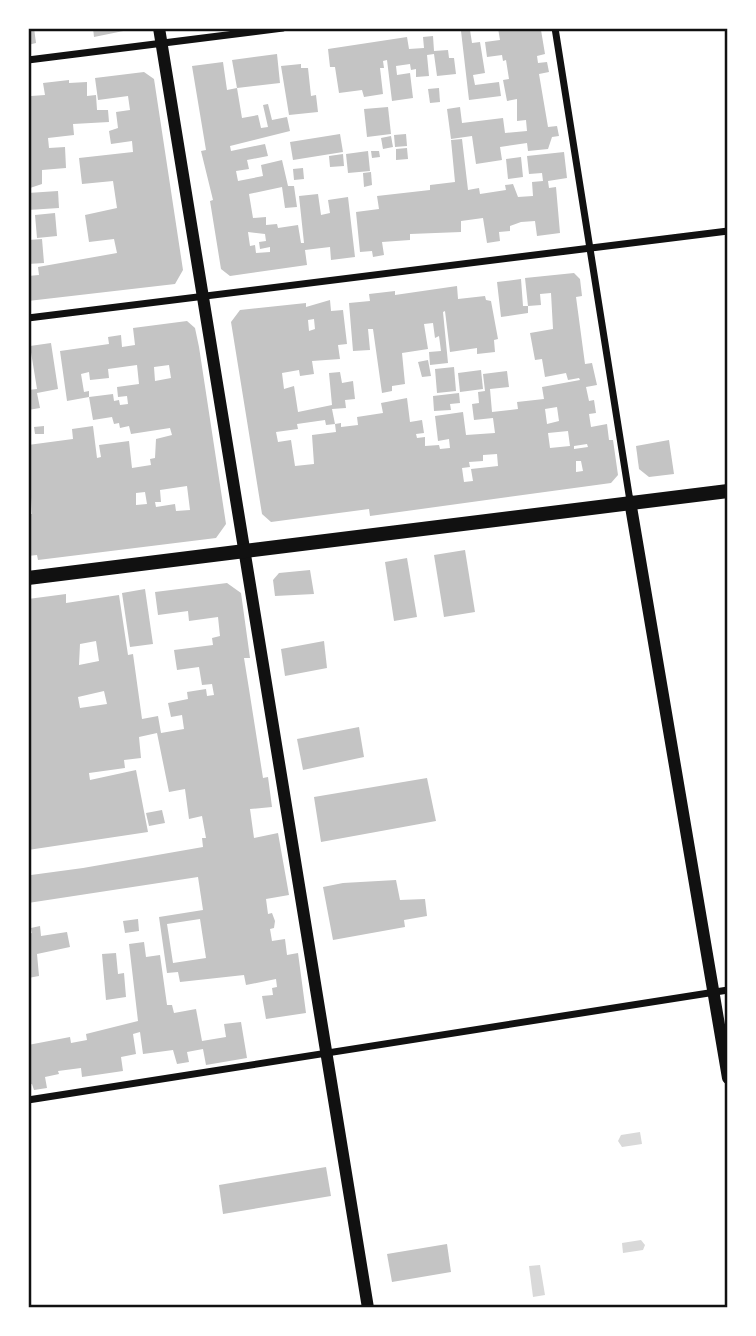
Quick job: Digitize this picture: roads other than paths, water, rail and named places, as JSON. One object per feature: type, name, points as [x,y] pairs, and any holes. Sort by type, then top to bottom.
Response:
[{"type":"main road","points":[[28,578],[630,501],[728,491]]},
{"type":"street","points":[[159,28],[368,1308]]},
{"type":"street","points":[[28,60],[283,28]]},
{"type":"street","points":[[555,28],[592,247],[630,501],[728,1078]]},
{"type":"street","points":[[28,318],[728,231]]},
{"type":"street","points":[[28,1100],[728,990]]}]
